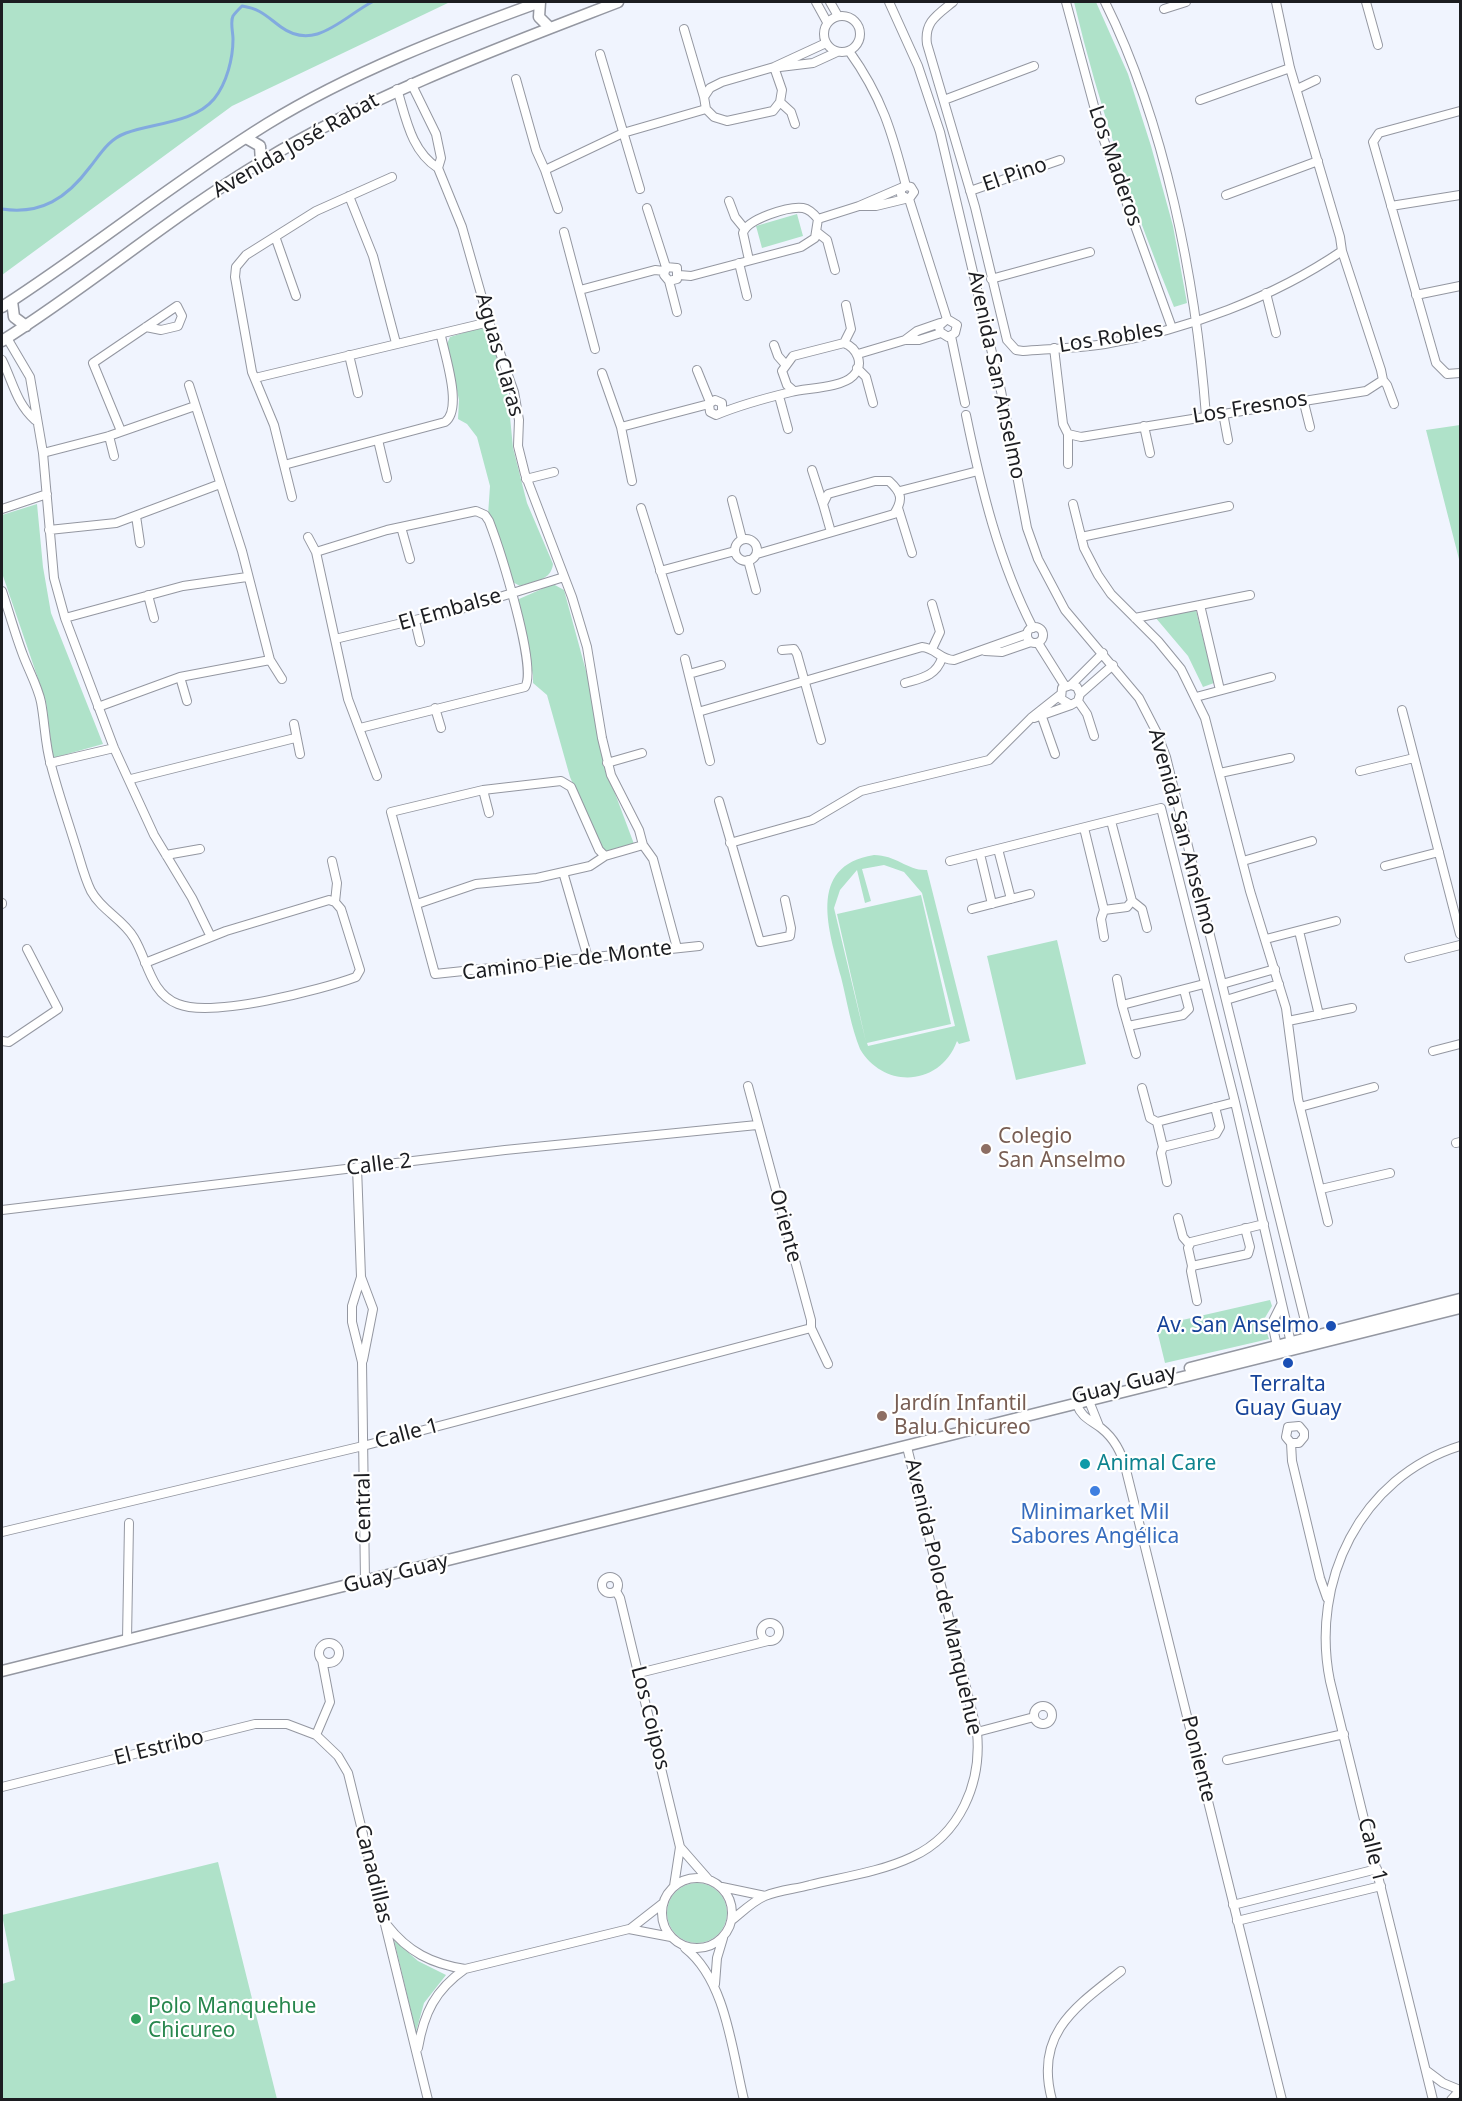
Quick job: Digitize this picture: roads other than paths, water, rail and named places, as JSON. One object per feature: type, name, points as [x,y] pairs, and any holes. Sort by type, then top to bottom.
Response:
[{"type":"street","points":[[540,2],[539,17],[550,28]]},
{"type":"street","name":"Avenida José Rabat","points":[[2,307],[246,138],[333,88],[393,59],[540,2]]},
{"type":"street","name":"Avenida José Rabat","points":[[4,340],[261,162],[355,109],[411,83],[618,2]]},
{"type":"street","points":[[816,2],[827,22]]},
{"type":"street","points":[[830,2],[838,16]]},
{"type":"street","name":"Los Robles","points":[[953,2],[931,20],[925,31],[970,190],[1007,340],[1011,345],[1023,351],[1102,344],[1172,328],[1266,293],[1342,251]]},
{"type":"street","name":"Los Maderos","points":[[1066,2],[1101,132],[1172,328]]},
{"type":"street","name":"Los Maderos","points":[[1105,2],[1137,75],[1165,170],[1186,255],[1197,319],[1206,416]]},
{"type":"street","points":[[1164,9],[1186,2]]},
{"type":"street","points":[[1276,2],[1290,68],[1340,237],[1342,251],[1383,380],[1388,385],[1394,404]]},
{"type":"street","points":[[1366,2],[1378,45]]},
{"type":"street","name":"Avenida San Anselmo","points":[[890,3],[918,66],[940,132],[981,302],[1032,544],[1056,596],[1139,698],[1162,745],[1310,1342]]},
{"type":"street","points":[[774,67],[813,63],[837,52],[849,51],[858,42],[858,25],[850,17],[838,16],[827,22],[824,32],[826,43],[837,52]]},
{"type":"street","points":[[684,30],[706,109],[720,120],[734,121],[773,111],[780,102],[782,90],[774,67]]},
{"type":"street","points":[[704,97],[710,88],[722,82],[774,67],[826,43]]},
{"type":"street","points":[[849,51],[878,94],[891,131],[904,187]]},
{"type":"street","points":[[600,54],[640,189]]},
{"type":"street","points":[[944,100],[1034,66]]},
{"type":"street","points":[[1200,100],[1290,68]]},
{"type":"street","points":[[516,80],[536,150],[546,170],[558,209]]},
{"type":"street","points":[[1297,90],[1316,80]]},
{"type":"street","name":"Aguas Claras","points":[[411,83],[436,134],[441,158],[438,168]]},
{"type":"street","name":"Aguas Claras","points":[[397,89],[415,146],[428,162],[438,168],[462,227],[489,322],[514,392],[519,420],[518,446],[526,479],[564,576],[587,647],[607,763],[639,830],[643,845],[653,859],[677,948]]},
{"type":"street","points":[[780,102],[791,112],[795,124]]},
{"type":"street","points":[[546,170],[623,133],[706,109]]},
{"type":"street","points":[[1461,111],[1379,133],[1375,136],[1373,145],[1438,367],[1447,374],[1461,373]]},
{"type":"street","points":[[246,138],[260,146],[261,162]]},
{"type":"street","name":"El Pino","points":[[970,190],[1060,160]]},
{"type":"street","points":[[1226,195],[1318,161]]},
{"type":"street","points":[[292,497],[274,425],[255,378],[245,343],[235,272],[246,255],[276,239],[316,212],[392,177]]},
{"type":"street","points":[[818,219],[859,206],[904,187],[913,189],[914,195],[907,199],[876,206],[859,206]]},
{"type":"street","points":[[1391,206],[1461,195]]},
{"type":"street","points":[[350,196],[372,256],[396,343]]},
{"type":"street","points":[[907,199],[944,321],[941,333]]},
{"type":"street","points":[[729,201],[735,217],[744,228],[744,243],[749,260]]},
{"type":"street","points":[[646,208],[677,312]]},
{"type":"street","points":[[669,281],[679,275],[691,276],[801,247],[810,243],[818,233],[818,219],[808,210],[799,208],[758,218],[744,228]]},
{"type":"street","points":[[564,232],[595,349]]},
{"type":"street","points":[[818,233],[827,240],[835,270]]},
{"type":"street","points":[[276,239],[296,296]]},
{"type":"street","points":[[992,279],[1090,252]]},
{"type":"street","points":[[739,263],[747,296]]},
{"type":"street","points":[[580,290],[655,270],[677,268],[679,275]]},
{"type":"street","points":[[1416,295],[1461,286]]},
{"type":"street","points":[[1266,293],[1276,333]]},
{"type":"street","points":[[12,301],[14,317],[26,326]]},
{"type":"street","points":[[844,343],[851,329],[846,305]]},
{"type":"street","points":[[905,340],[917,331],[953,320],[957,328],[951,336],[965,403]]},
{"type":"street","points":[[255,378],[396,343],[441,336],[489,322]]},
{"type":"street","points":[[121,431],[93,363],[146,327]]},
{"type":"street","points":[[858,354],[905,340],[919,340],[941,333],[951,336]]},
{"type":"street","points":[[284,465],[450,418],[454,404],[441,336]]},
{"type":"street","points":[[4,340],[30,377],[35,420],[43,453],[54,578],[65,618],[114,748],[154,835],[192,898],[211,937]]},
{"type":"street","points":[[697,370],[709,403],[708,410],[714,414],[794,391],[814,389],[854,376],[858,354],[853,346],[844,343],[794,356],[785,364],[782,371],[794,391]]},
{"type":"street","points":[[774,345],[777,356],[785,364]]},
{"type":"street","points":[[1054,348],[1063,424],[1068,434],[1068,464]]},
{"type":"street","points":[[349,355],[358,393]]},
{"type":"street","points":[[2,360],[23,409],[35,420]]},
{"type":"street","points":[[857,368],[866,377],[873,403]]},
{"type":"street","points":[[602,373],[621,427],[632,481]]},
{"type":"street","name":"Los Fresnos","points":[[1068,434],[1081,437],[1304,399],[1365,391],[1383,380]]},
{"type":"street","points":[[189,385],[270,660],[282,679]]},
{"type":"street","points":[[779,396],[788,429]]},
{"type":"street","points":[[1304,399],[1310,427]]},
{"type":"street","points":[[621,427],[709,403]]},
{"type":"street","points":[[43,453],[109,436],[195,406]]},
{"type":"street","points":[[1223,413],[1228,440]]},
{"type":"street","points":[[966,415],[978,471],[1004,562],[1032,637],[1068,685],[1077,687],[1076,700],[1088,714],[1094,736]]},
{"type":"street","points":[[1144,426],[1150,453]]},
{"type":"street","points":[[109,436],[114,456]]},
{"type":"street","points":[[378,440],[387,478]]},
{"type":"street","points":[[812,470],[831,532]]},
{"type":"street","points":[[900,491],[978,471]]},
{"type":"street","points":[[526,479],[554,472]]},
{"type":"street","points":[[823,504],[828,494],[875,481],[889,481],[900,491]]},
{"type":"street","points":[[48,530],[116,523],[220,484]]},
{"type":"street","points":[[900,491],[898,508],[912,553]]},
{"type":"street","points":[[2,509],[47,494]]},
{"type":"street","points":[[732,500],[742,539]]},
{"type":"street","points":[[1073,504],[1081,537],[1098,575],[1177,663],[1196,697],[1280,984],[1300,1107],[1328,1222]]},
{"type":"street","points":[[1081,537],[1229,506]]},
{"type":"street","points":[[641,508],[679,630]]},
{"type":"street","points":[[742,539],[736,544],[735,551],[741,560],[748,560],[756,554],[894,514],[898,508]]},
{"type":"street","points":[[316,552],[401,526],[468,511],[481,512],[489,521],[512,592],[530,673],[527,685],[520,691],[435,708],[360,728]]},
{"type":"street","points":[[136,516],[140,543]]},
{"type":"street","points":[[401,526],[410,559]]},
{"type":"street","points":[[308,537],[316,552],[322,590],[336,639],[348,699],[377,776]]},
{"type":"street","points":[[742,539],[753,541],[757,547],[756,554]]},
{"type":"street","points":[[660,571],[735,551]]},
{"type":"street","points":[[748,560],[756,590]]},
{"type":"street","name":"El Embalse","points":[[336,639],[415,621],[564,576]]},
{"type":"street","points":[[65,618],[183,586],[247,577]]},
{"type":"street","points":[[2,591],[40,700],[50,763],[91,890],[104,908],[130,932],[145,963],[163,995],[181,1005],[195,1008],[279,998],[354,978],[360,973],[341,909],[335,902],[325,900],[211,937],[145,963]]},
{"type":"street","points":[[148,595],[154,618]]},
{"type":"street","points":[[1135,618],[1250,595]]},
{"type":"street","points":[[932,604],[940,632],[933,649]]},
{"type":"street","points":[[1200,605],[1220,690]]},
{"type":"street","points":[[415,621],[420,642]]},
{"type":"street","points":[[698,712],[922,647],[933,649],[942,658],[954,660],[985,651],[999,642],[1032,637]]},
{"type":"street","points":[[783,650],[794,649],[821,740]]},
{"type":"street","points":[[730,843],[812,820],[861,791],[989,760],[1031,718],[1060,695],[1103,653]]},
{"type":"street","points":[[905,683],[931,675],[940,666],[942,658]]},
{"type":"street","points":[[686,659],[710,761]]},
{"type":"street","points":[[98,708],[180,677],[270,660]]},
{"type":"street","points":[[689,674],[721,665]]},
{"type":"street","points":[[1031,718],[1042,717],[1076,700],[1113,665]]},
{"type":"street","points":[[180,677],[187,701]]},
{"type":"street","points":[[1196,697],[1271,677]]},
{"type":"street","points":[[1060,695],[1064,702],[1076,700]]},
{"type":"street","points":[[435,708],[441,728]]},
{"type":"street","points":[[1402,710],[1461,934]]},
{"type":"street","points":[[1042,717],[1055,754]]},
{"type":"street","points":[[294,724],[295,738],[300,753]]},
{"type":"street","points":[[130,779],[295,738]]},
{"type":"street","points":[[50,763],[114,748]]},
{"type":"street","points":[[607,763],[642,753]]},
{"type":"street","points":[[1220,773],[1290,758]]},
{"type":"street","points":[[1360,771],[1414,758]]},
{"type":"street","points":[[605,856],[599,850],[571,787],[565,783],[539,783],[483,790],[391,812],[417,904],[476,884],[590,866],[605,856],[638,849],[643,845]]},
{"type":"street","points":[[483,790],[489,813]]},
{"type":"street","points":[[719,801],[760,942],[790,936],[791,928],[785,900]]},
{"type":"street","points":[[950,861],[1161,808],[1235,1102],[1291,1343]]},
{"type":"street","points":[[1111,821],[1132,902],[1142,909],[1147,928]]},
{"type":"street","points":[[1084,828],[1104,910],[1101,919],[1104,938]]},
{"type":"street","points":[[1243,861],[1312,841]]},
{"type":"street","points":[[166,855],[200,849]]},
{"type":"street","points":[[998,849],[1011,899]]},
{"type":"street","points":[[1385,866],[1439,852]]},
{"type":"street","points":[[980,854],[993,904]]},
{"type":"street","points":[[332,861],[337,883],[335,902]]},
{"type":"street","points":[[563,872],[588,958]]},
{"type":"street","points":[[972,909],[1030,894]]},
{"type":"street","points":[[1104,910],[1127,907],[1132,902]]},
{"type":"street","name":"Camino Pie de Monte","points":[[417,904],[435,974],[699,946]]},
{"type":"street","points":[[1266,939],[1336,921]]},
{"type":"street","points":[[1299,931],[1319,1015]]},
{"type":"street","points":[[1409,958],[1461,945]]},
{"type":"street","points":[[2,1041],[9,1042],[58,1009],[27,949]]},
{"type":"street","points":[[1222,984],[1275,969]]},
{"type":"street","points":[[1117,979],[1136,1054]]},
{"type":"street","points":[[1122,1005],[1204,984]]},
{"type":"street","points":[[1226,1000],[1280,984]]},
{"type":"street","points":[[1128,1026],[1183,1015],[1189,1009],[1184,990]]},
{"type":"street","points":[[1287,1021],[1352,1008]]},
{"type":"street","points":[[1433,1051],[1461,1044]]},
{"type":"street","name":"Oriente","points":[[748,1086],[811,1320],[811,1328],[828,1364]]},
{"type":"street","points":[[1300,1107],[1374,1087]]},
{"type":"street","points":[[1142,1088],[1150,1118],[1158,1122],[1235,1102]]},
{"type":"street","points":[[1163,1147],[1216,1134],[1220,1127],[1215,1107]]},
{"type":"street","points":[[1158,1122],[1167,1182]]},
{"type":"street","name":"Calle 2","points":[[2,1210],[357,1167],[757,1125]]},
{"type":"street","name":"Central","points":[[357,1167],[361,1277],[373,1309],[362,1362],[365,1582]]},
{"type":"street","points":[[1321,1189],[1390,1173]]},
{"type":"street","points":[[1178,1218],[1183,1237],[1189,1244],[1197,1301]]},
{"type":"street","points":[[1189,1244],[1264,1224]]},
{"type":"street","points":[[1192,1266],[1248,1254],[1250,1247],[1245,1228]]},
{"type":"street","name":"Central","points":[[361,1277],[352,1306],[352,1322],[362,1362]]},
{"type":"street","name":"Guay Guay","points":[[1151,1382],[1357,1330],[1461,1299]]},
{"type":"street","points":[[1277,1346],[1272,1323],[1281,1305]]},
{"type":"street","name":"Guay Guay","points":[[1357,1330],[1373,1330],[1461,1308]]},
{"type":"street","name":"Calle 1","points":[[2,1532],[363,1446],[811,1328]]},
{"type":"street","name":"Guay Guay","points":[[2,1671],[908,1447],[1277,1346],[1310,1342]]},
{"type":"street","name":"Poniente","points":[[1082,1401],[1085,1418],[1099,1426]]},
{"type":"street","name":"Poniente","points":[[1082,1401],[1118,1448],[1126,1470],[1282,2100]]},
{"type":"street","name":"Guay Guay","points":[[790,1476],[833,1459],[964,1430]]},
{"type":"street","name":"Calle 1","points":[[1291,1443],[1292,1461],[1320,1578],[1328,1598]]},
{"type":"street","name":"Calle 1","points":[[1433,2100],[1326,1658],[1328,1598],[1345,1545],[1374,1502],[1415,1467],[1461,1446]]},
{"type":"street","name":"Avenida Polo de Manquehue","points":[[732,1920],[766,1896],[903,1861],[936,1841],[958,1817],[969,1798],[978,1763],[977,1732],[908,1447]]},
{"type":"street","points":[[127,1640],[129,1523]]},
{"type":"street","name":"Los Coipos","points":[[616,1591],[620,1598],[639,1673],[680,1847],[674,1886]]},
{"type":"street","points":[[639,1673],[768,1641]]},
{"type":"street","points":[[316,1735],[330,1702],[322,1660]]},
{"type":"street","points":[[977,1732],[1034,1718]]},
{"type":"street","name":"El Estribo","points":[[2,1786],[255,1724],[287,1724],[316,1735]]},
{"type":"street","points":[[1227,1760],[1344,1734]]},
{"type":"street","name":"Canadillas","points":[[316,1735],[338,1756],[348,1773],[428,2100]]},
{"type":"street","name":"Los Coipos","points":[[680,1847],[708,1879]]},
{"type":"street","points":[[1233,1905],[1377,1869]]},
{"type":"street","points":[[417,2055],[428,2007],[442,1988],[465,1969],[629,1929],[662,1904],[674,1886],[690,1878],[708,1879],[722,1887],[732,1904],[732,1920],[723,1937],[717,1958],[715,1984],[744,2100]]},
{"type":"street","points":[[1237,1921],[1381,1886]]},
{"type":"street","name":"Avenida Polo de Manquehue","points":[[722,1887],[766,1896]]},
{"type":"street","points":[[662,1904],[663,1922],[671,1937],[700,1962],[715,1984]]},
{"type":"street","points":[[385,1922],[400,1941],[420,1956],[465,1969]]},
{"type":"street","points":[[629,1929],[671,1937]]},
{"type":"street","points":[[680,1944],[702,1948],[723,1937]]},
{"type":"street","points":[[1052,2100],[1047,2064],[1060,2026],[1074,2008],[1121,1971]]},
{"type":"street","points":[[1426,2071],[1443,2083],[1461,2090],[1451,2100]]},
{"type":"waterway","points":[[2,209],[29,209],[52,202],[72,187],[115,139],[137,130],[184,118],[206,107],[219,93],[226,78],[233,46],[232,18],[242,6],[259,11],[293,34],[305,36],[328,30],[372,2]]},
{"type":"place","name":"Colegio San Anselmo","points":[[986,1149]]},
{"type":"place","name":"Av. San Anselmo","points":[[1331,1326]]},
{"type":"place","name":"Terralta Guay Guay","points":[[1288,1363]]},
{"type":"place","name":"Jardín Infantil Balu Chicureo","points":[[882,1416]]},
{"type":"place","name":"Animal Care","points":[[1085,1464]]},
{"type":"place","name":"Minimarket Mil Sabores Angélica","points":[[1095,1491]]},
{"type":"place","name":"Polo Manquehue Chicureo","points":[[136,2019]]}]
